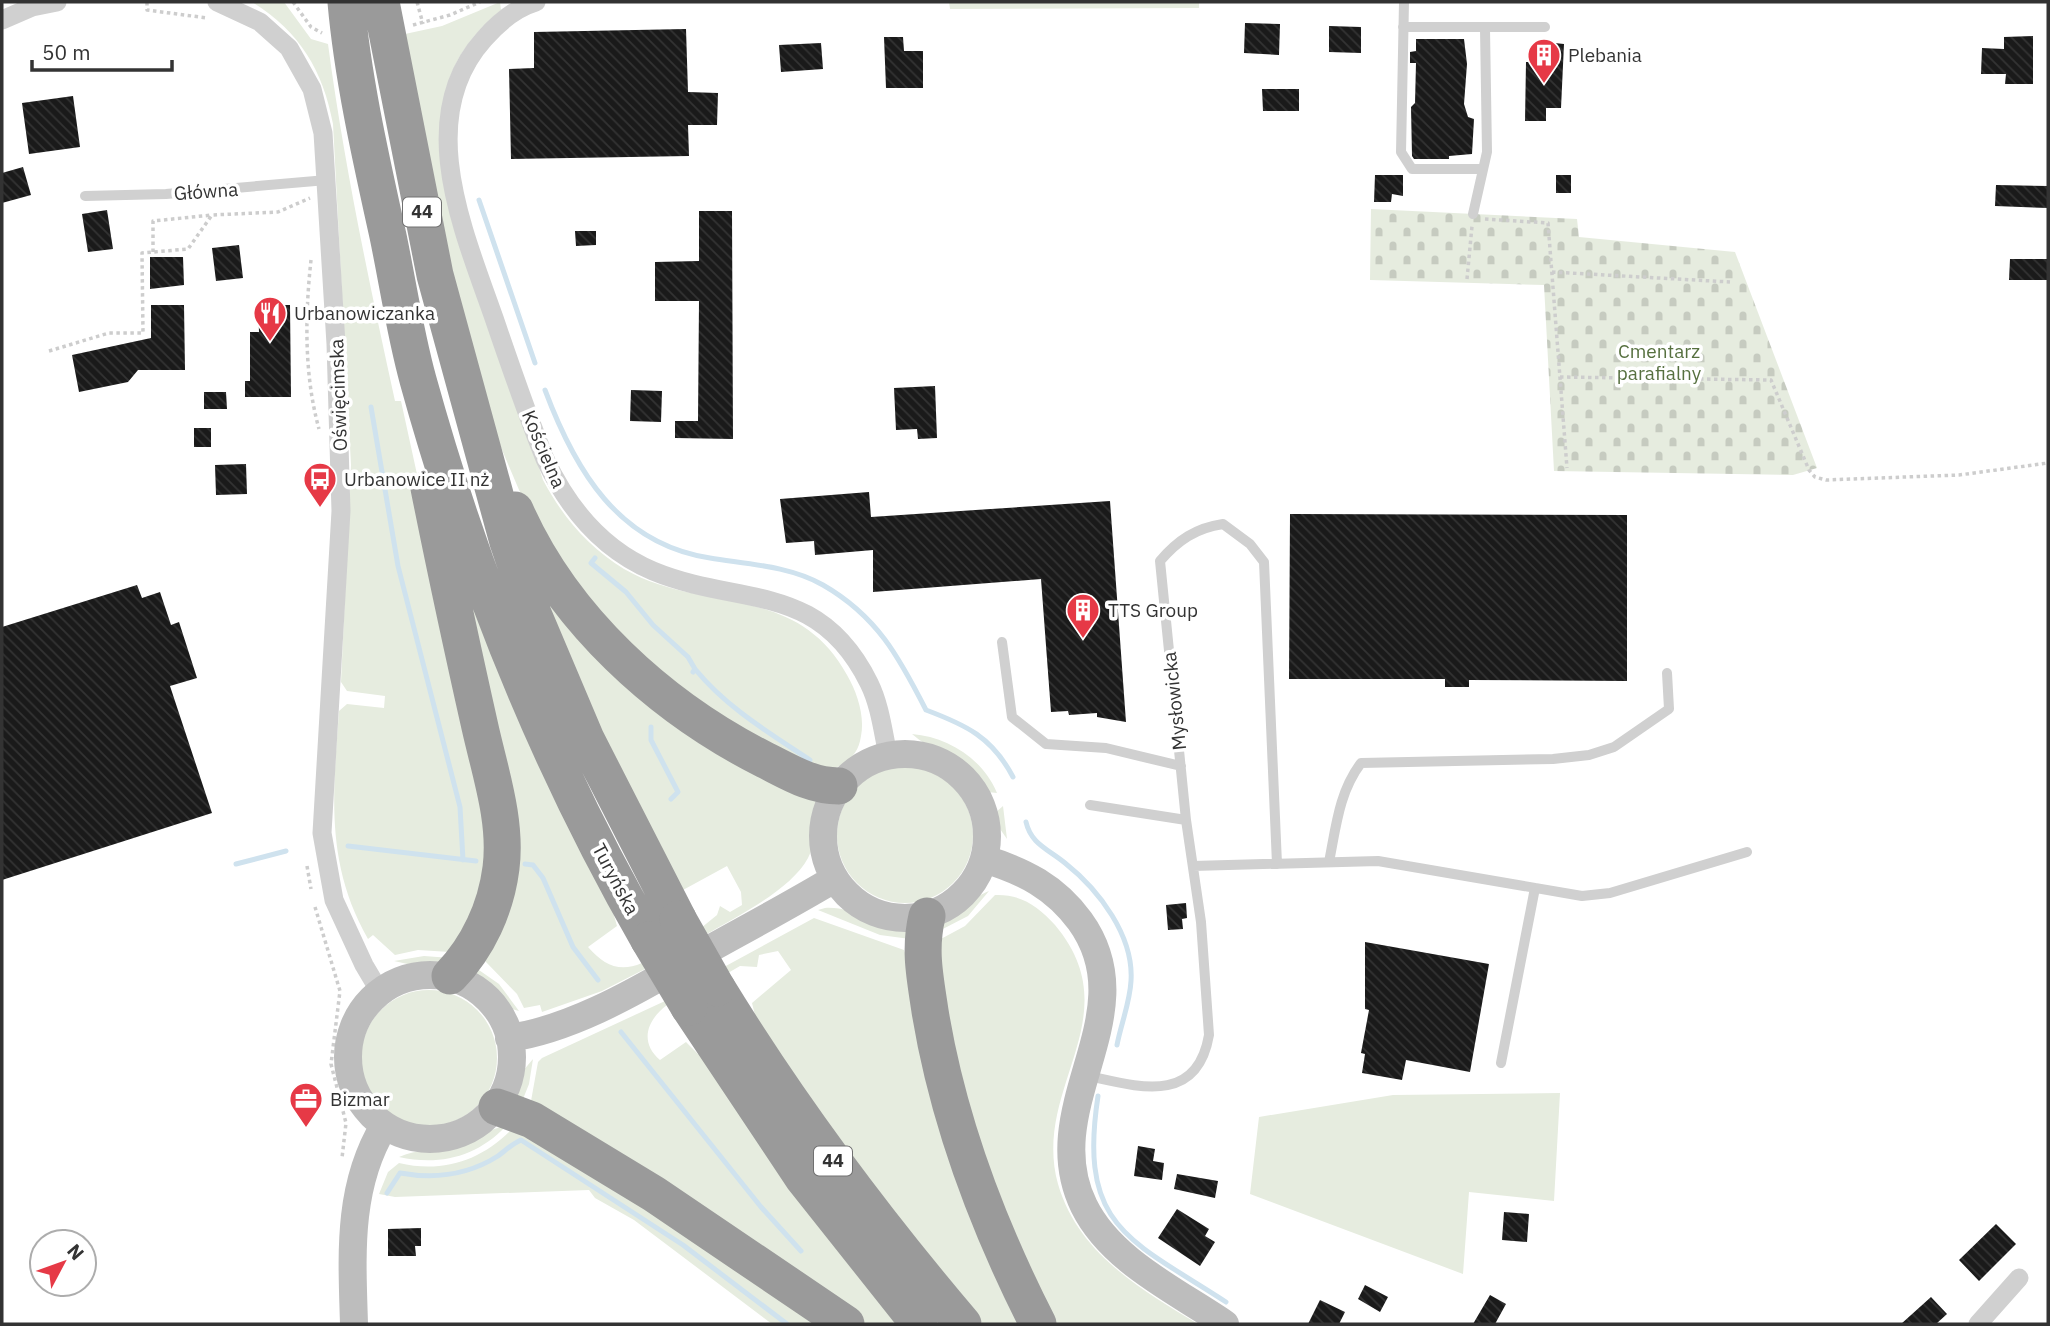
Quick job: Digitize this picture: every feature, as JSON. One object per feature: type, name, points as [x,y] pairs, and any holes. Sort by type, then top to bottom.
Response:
[{"type":"highway","name":"44","points":[[346,2],[376,178],[418,379]]},
{"type":"highway","name":"44","points":[[393,14],[435,275],[471,408]]},
{"type":"highway","name":"Turyńska","points":[[418,379],[464,530],[495,617],[553,752],[649,940],[754,1048],[830,1157],[904,1254],[963,1324]]},
{"type":"highway","points":[[418,379],[422,453],[493,782],[502,838],[501,867],[488,916],[470,953],[450,976]]},
{"type":"highway","name":"Turyńska","points":[[471,408],[508,542],[531,609],[586,739],[678,919],[703,997],[803,1178],[919,1324]]},
{"type":"highway","points":[[471,408],[524,530],[580,612],[617,653],[658,692],[716,732],[810,783],[839,786]]},
{"type":"highway","points":[[927,916],[920,951],[936,1043],[954,1114],[985,1209],[1038,1324]]},
{"type":"highway","points":[[496,1107],[532,1120],[654,1194],[784,1279],[846,1324]]},
{"type":"street","points":[[2,20],[32,7],[57,2]]},
{"type":"street","name":"Kościelna","points":[[536,2],[496,26],[470,56],[454,93],[448,138],[453,186],[465,237],[544,458],[564,496],[579,516],[595,534],[628,558],[677,579],[779,601],[824,626],[851,654],[870,686],[888,755]]},
{"type":"street","name":"Oświęcimska","points":[[216,11],[260,22],[283,42],[297,60],[317,106],[319,180],[340,422],[341,511],[322,833],[334,900],[364,965],[380,992]]},
{"type":"street","points":[[909,754],[930,758],[949,766],[966,780],[978,797],[985,817],[988,839],[976,878],[963,895],[947,908],[927,916],[895,918],[865,908],[848,895],[834,879],[822,842],[826,813],[839,786],[853,772],[888,755],[909,754]]},
{"type":"street","points":[[984,859],[1012,868],[1044,884],[1067,904],[1088,933],[1099,960],[1104,992],[1100,1023],[1073,1116],[1070,1150],[1077,1187],[1087,1212],[1107,1239],[1131,1261],[1225,1324]]},
{"type":"street","points":[[509,1038],[542,1033],[623,997],[764,922],[834,879]]},
{"type":"street","points":[[450,976],[486,996],[497,1009],[509,1038],[510,1078],[496,1107],[472,1129],[440,1138],[422,1139],[384,1126],[364,1107],[355,1091],[348,1053],[358,1017],[380,992],[406,979],[450,976]]},
{"type":"street","points":[[354,1324],[352,1241],[357,1195],[368,1157],[384,1126]]},
{"type":"street","points":[[1978,1324],[2019,1278]]},
{"type":"lane","points":[[1404,2],[1401,152],[1412,169],[1482,169]]},
{"type":"lane","points":[[1403,27],[1545,27]]},
{"type":"lane","points":[[1474,214],[1482,169],[1488,152],[1485,29]]},
{"type":"lane","name":"Główna","points":[[85,196],[166,194],[319,180]]},
{"type":"lane","name":"Mysłowicka","points":[[1084,1075],[1145,1088],[1159,1088],[1184,1079],[1202,1059],[1209,1035],[1201,922],[1186,820],[1160,561],[1176,543],[1203,527],[1223,524],[1250,544],[1264,562],[1277,864]]},
{"type":"lane","points":[[1002,642],[1012,717],[1046,744],[1106,748],[1181,766]]},
{"type":"lane","points":[[1329,862],[1342,798],[1350,777],[1361,763],[1553,759],[1589,755],[1614,747],[1670,709],[1667,673]]},
{"type":"lane","points":[[1090,805],[1186,820]]},
{"type":"lane","points":[[1193,866],[1378,861],[1582,896],[1610,893],[1747,852]]},
{"type":"lane","points":[[1501,1063],[1535,888]]},
{"type":"path","points":[[147,2],[147,10],[184,13],[216,11]]},
{"type":"path","points":[[293,2],[311,27],[329,36]]},
{"type":"path","points":[[416,2],[423,24]]},
{"type":"path","points":[[393,14],[423,24],[480,2]]},
{"type":"path","points":[[314,207],[313,197],[319,180]]},
{"type":"path","points":[[153,252],[153,221],[278,212],[303,198],[313,197]]},
{"type":"path","points":[[50,351],[109,333],[143,333],[142,253],[188,250],[212,215]]},
{"type":"path","points":[[1467,279],[1473,218],[1548,223],[1567,468]]},
{"type":"path","points":[[311,253],[307,301],[311,399],[321,437]]},
{"type":"path","points":[[1552,272],[1731,282]]},
{"type":"path","points":[[1560,377],[1771,380],[1809,470],[1815,477],[1826,480],[1959,475],[2048,463]]},
{"type":"path","points":[[306,855],[323,942],[340,991],[331,1064],[334,1086],[346,1122],[340,1167]]},
{"type":"green space","points":[[252,2],[284,2],[311,39],[328,44],[349,178],[376,312],[395,401],[401,401],[489,804],[486,892],[450,952],[418,950],[395,955],[373,935],[368,939],[354,911],[338,856],[334,800],[339,711],[347,704],[384,708],[385,696],[347,691],[341,682],[351,465],[333,124],[323,86],[306,54],[283,26]]},
{"type":"green space","points":[[500,2],[501,10],[469,43],[450,77],[441,116],[441,161],[543,480],[577,530],[599,551],[624,569],[654,583],[775,612],[802,626],[826,646],[851,682],[862,720],[859,744],[853,756],[836,768],[821,772],[676,692],[575,584],[525,504],[497,438],[450,266],[405,34],[442,26]]},
{"type":"green space","points":[[949,2],[1199,2],[1199,8],[950,9]]},
{"type":"green space","name":"Cmentarz parafialny","points":[[1371,209],[1577,219],[1579,237],[1735,252],[1817,468],[1793,475],[1554,471],[1544,285],[1370,280]]},
{"type":"green space","points":[[446,509],[613,912],[617,926],[588,947],[612,966],[626,967],[642,963],[645,969],[602,991],[542,1012],[540,1005],[524,1008],[517,994],[485,961],[496,924]]},
{"type":"green space","points":[[520,540],[544,579],[822,801],[811,851],[800,870],[762,902],[705,935],[701,928],[717,915],[720,906],[730,912],[742,905],[741,892],[727,866],[683,890],[621,786]]},
{"type":"green space","points":[[912,734],[938,740],[963,752],[983,770],[997,793],[988,792],[962,763]]},
{"type":"green space","points":[[905,767],[931,772],[953,787],[968,809],[973,835],[968,861],[953,883],[931,898],[905,903],[879,898],[857,883],[842,861],[837,835],[842,809],[857,787],[879,772]]},
{"type":"green space","points":[[1003,806],[1007,839],[998,826],[995,813]]},
{"type":"green space","points":[[989,891],[968,916],[935,933],[959,908]]},
{"type":"green space","points":[[995,895],[1028,902],[1055,925],[1076,959],[1084,991],[1083,1022],[1057,1116],[1053,1149],[1058,1184],[1067,1208],[1080,1230],[1114,1267],[1133,1283],[1198,1324],[1050,1324],[972,1139],[936,954],[939,940],[965,926]]},
{"type":"green space","points":[[818,910],[846,910],[896,927],[908,928],[910,939],[880,935]]},
{"type":"green space","points":[[814,918],[904,950],[1029,1324],[983,1324],[872,1191],[756,1019],[752,1003],[791,970],[778,951],[759,955],[757,967],[740,966],[728,973],[724,967]]},
{"type":"green space","points":[[424,956],[451,958],[421,967],[394,961]]},
{"type":"green space","points":[[476,968],[499,984],[519,1011],[506,1005],[471,977]]},
{"type":"green space","points":[[429,990],[455,995],[477,1010],[492,1032],[497,1058],[492,1084],[477,1106],[455,1121],[429,1126],[403,1121],[381,1106],[366,1084],[361,1058],[366,1032],[381,1010],[403,995]]},
{"type":"green space","points":[[665,1001],[667,1005],[655,1017],[648,1031],[649,1046],[653,1053],[660,1060],[686,1042],[698,1054],[702,1051],[905,1324],[858,1324],[531,1101],[538,1062],[542,1058]]},
{"type":"green space","points":[[533,1059],[529,1084],[521,1104],[513,1099],[522,1072]]},
{"type":"green space","points":[[1560,1093],[1554,1201],[1469,1192],[1463,1274],[1250,1194],[1259,1117],[1393,1095]]},
{"type":"green space","points":[[506,1126],[483,1145],[457,1156],[429,1160],[399,1157],[414,1152],[460,1146]]},
{"type":"green space","points":[[510,1131],[528,1135],[646,1208],[816,1324],[772,1324],[634,1220],[595,1198],[589,1190],[395,1197],[379,1194],[388,1172],[399,1163],[429,1167],[458,1162],[485,1150]]},
{"type":"building","points":[[1245,23],[1280,24],[1279,55],[1244,53]]},
{"type":"building","points":[[1329,26],[1361,27],[1361,53],[1329,52]]},
{"type":"building","points":[[686,29],[688,92],[718,93],[717,125],[688,125],[689,156],[511,159],[509,69],[534,68],[534,32]]},
{"type":"building","points":[[2033,36],[2033,84],[2005,84],[2006,74],[1981,74],[1982,48],[2004,49],[2004,37]]},
{"type":"building","points":[[884,37],[903,37],[904,51],[923,51],[923,88],[886,88]]},
{"type":"building","points":[[1416,39],[1464,39],[1467,64],[1464,104],[1468,117],[1474,119],[1472,154],[1449,156],[1449,159],[1414,159],[1412,156],[1411,107],[1415,103],[1416,63],[1410,63],[1410,52],[1416,51]]},
{"type":"building","name":"Plebania","points":[[1545,42],[1564,44],[1561,108],[1546,108],[1546,121],[1525,121],[1526,62],[1536,62],[1536,53],[1544,53]]},
{"type":"building","points":[[821,43],[823,69],[781,72],[779,45]]},
{"type":"building","points":[[1262,89],[1299,89],[1299,111],[1263,111]]},
{"type":"building","points":[[73,96],[80,147],[29,154],[22,103]]},
{"type":"building","points":[[23,167],[31,195],[2,203],[2,173]]},
{"type":"building","points":[[1375,175],[1403,175],[1403,196],[1392,194],[1391,202],[1374,202]]},
{"type":"building","points":[[1556,175],[1571,175],[1571,193],[1556,193]]},
{"type":"building","points":[[1996,185],[2048,186],[2048,208],[1995,206]]},
{"type":"building","points":[[107,210],[113,249],[88,252],[82,214]]},
{"type":"building","points":[[699,211],[732,211],[733,439],[675,438],[675,421],[698,421],[699,301],[655,301],[655,262],[699,261]]},
{"type":"building","points":[[575,231],[596,231],[596,245],[576,246]]},
{"type":"building","points":[[239,245],[243,278],[216,281],[212,248]]},
{"type":"building","points":[[150,257],[183,257],[184,285],[150,289]]},
{"type":"building","points":[[2010,259],[2048,259],[2048,280],[2009,280]]},
{"type":"building","points":[[151,305],[184,305],[185,370],[138,370],[128,382],[79,392],[72,355],[151,338]]},
{"type":"building","name":"Urbanowiczanka","points":[[258,305],[290,305],[291,397],[245,397],[245,381],[250,381],[250,332],[259,332]]},
{"type":"building","points":[[935,386],[937,438],[918,439],[917,429],[896,430],[894,388]]},
{"type":"building","points":[[631,390],[662,391],[661,422],[630,421]]},
{"type":"building","points":[[204,392],[226,392],[227,409],[204,409]]},
{"type":"building","points":[[194,428],[211,428],[211,447],[194,447]]},
{"type":"building","points":[[246,464],[247,494],[216,495],[215,465]]},
{"type":"building","name":"TTS Group","points":[[869,492],[871,517],[1110,501],[1126,722],[1097,717],[1097,713],[1069,715],[1068,711],[1051,712],[1041,579],[873,592],[873,550],[815,555],[814,541],[786,543],[780,499]]},
{"type":"building","points":[[1290,514],[1627,515],[1627,681],[1469,680],[1469,687],[1445,687],[1445,679],[1289,679]]},
{"type":"building","points":[[137,585],[142,598],[160,592],[171,625],[179,622],[197,678],[170,686],[212,813],[2,880],[2,627]]},
{"type":"building","points":[[1186,903],[1187,918],[1182,919],[1183,929],[1168,930],[1166,905]]},
{"type":"building","points":[[1365,942],[1489,964],[1470,1072],[1406,1060],[1402,1080],[1362,1073],[1365,1054],[1361,1053],[1369,1010],[1365,1009]]},
{"type":"building","points":[[1138,1146],[1155,1149],[1153,1161],[1164,1163],[1162,1180],[1134,1176]]},
{"type":"building","points":[[1177,1174],[1218,1181],[1215,1198],[1174,1189]]},
{"type":"building","points":[[1177,1209],[1209,1229],[1205,1236],[1215,1242],[1200,1266],[1158,1238]]},
{"type":"building","points":[[1504,1212],[1529,1214],[1527,1242],[1502,1240]]},
{"type":"building","points":[[1996,1224],[2016,1244],[1979,1281],[1959,1260]]},
{"type":"building","points":[[421,1228],[421,1246],[415,1246],[416,1256],[388,1256],[388,1229]]},
{"type":"building","points":[[1365,1285],[1388,1297],[1380,1312],[1358,1299]]},
{"type":"building","points":[[1490,1295],[1506,1304],[1495,1324],[1473,1324]]},
{"type":"building","points":[[1931,1297],[1947,1314],[1936,1324],[1901,1324]]},
{"type":"building","points":[[1320,1300],[1345,1312],[1339,1324],[1308,1324]]},
{"type":"waterway","points":[[479,200],[535,363]]},
{"type":"waterway","points":[[545,390],[570,448],[586,475],[604,499],[625,520],[650,537],[678,550],[797,574],[842,597],[885,639],[926,710],[977,734],[996,752],[1013,777]]},
{"type":"waterway","points":[[371,407],[398,566],[460,807],[463,860]]},
{"type":"waterway","points":[[595,558],[591,563],[626,592],[653,625],[688,657],[695,669],[693,672]]},
{"type":"waterway","points":[[695,669],[734,708],[810,760]]},
{"type":"waterway","points":[[651,727],[651,740],[678,792],[671,799]]},
{"type":"waterway","points":[[1026,822],[1036,841],[1078,874],[1102,900],[1127,947],[1131,981],[1117,1045]]},
{"type":"waterway","points":[[348,846],[476,861]]},
{"type":"waterway","points":[[236,864],[286,851]]},
{"type":"waterway","points":[[525,864],[533,865],[543,878],[573,947],[598,980]]},
{"type":"waterway","points":[[621,1032],[761,1207],[801,1251]]},
{"type":"waterway","points":[[1098,1096],[1094,1140],[1096,1175],[1104,1202],[1118,1224],[1138,1244],[1226,1302]]},
{"type":"waterway","points":[[387,1193],[400,1173],[425,1176],[475,1168],[521,1140],[683,1245],[787,1324]]},
{"type":"place","name":"Plebania","points":[[1544,85]]},
{"type":"place","name":"Urbanowiczanka","points":[[270,343]]},
{"type":"place","name":"Urbanowice II nż","points":[[320,509]]},
{"type":"place","name":"TTS Group","points":[[1083,640]]},
{"type":"place","name":"Bizmar","points":[[306,1129]]}]
